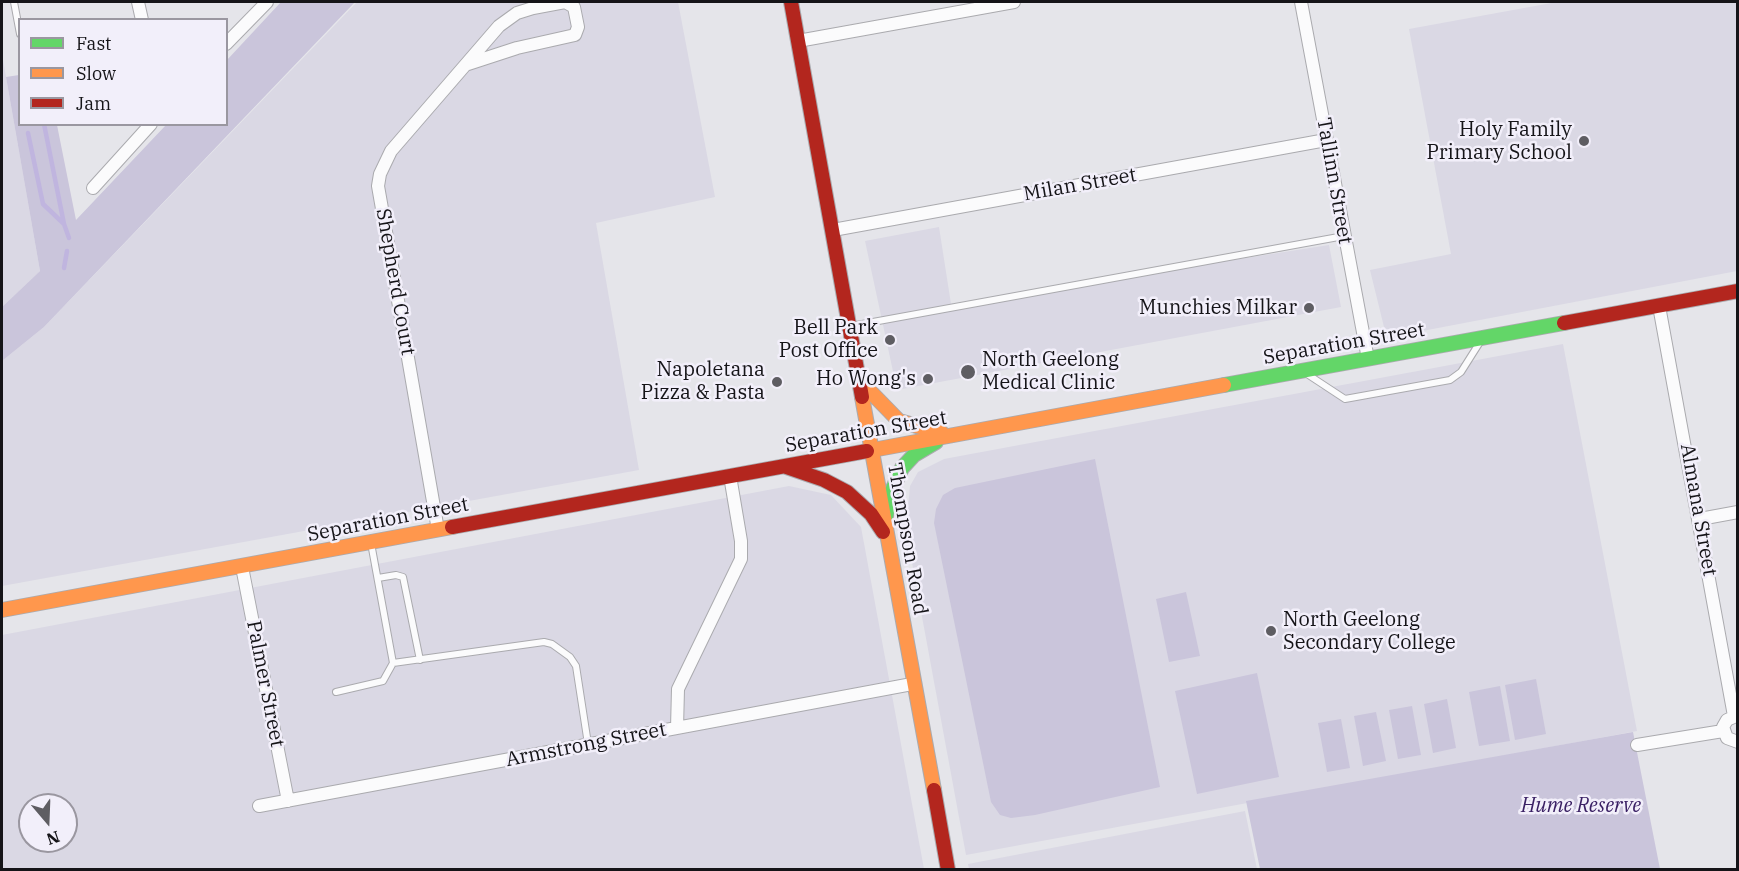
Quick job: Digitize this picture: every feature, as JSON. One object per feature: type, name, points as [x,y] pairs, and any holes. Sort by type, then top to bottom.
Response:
[{"type":"main road","name":"Thompson Road","points":[[792,2],[912,684],[948,870]]},
{"type":"main road","name":"Separation Street","points":[[2,610],[1737,291]]},
{"type":"main road","points":[[860,381],[899,421],[924,430],[952,436]]},
{"type":"main road","points":[[884,522],[891,493],[904,466],[918,453],[952,436]]},
{"type":"main road","points":[[783,466],[824,480],[847,492],[871,514],[887,538]]},
{"type":"street","points":[[138,2],[142,18]]},
{"type":"street","points":[[228,42],[267,2]]},
{"type":"street","name":"Shepherd Court","points":[[438,530],[378,186],[384,162],[499,26],[518,13],[565,2],[574,7],[578,27],[575,35],[517,48],[468,64]]},
{"type":"street","points":[[798,41],[998,3],[1014,2]]},
{"type":"street","name":"Tallinn Street","points":[[1301,2],[1368,359]]},
{"type":"street","points":[[93,188],[149,126]]},
{"type":"street","name":"Milan Street","points":[[833,230],[1326,140]]},
{"type":"street","name":"Almana Street","points":[[1659,306],[1736,715]]},
{"type":"street","points":[[677,728],[678,689],[741,559],[741,541],[730,476]]},
{"type":"street","points":[[1700,519],[1737,512]]},
{"type":"street","name":"Palmer Street","points":[[242,567],[288,801]]},
{"type":"street","name":"Armstrong Street","points":[[259,806],[912,684]]},
{"type":"street","points":[[1736,715],[1724,723],[1723,731],[1727,738],[1737,742]]},
{"type":"street","points":[[1637,745],[1723,731]]},
{"type":"lane","points":[[14,2],[18,23]]},
{"type":"lane","points":[[850,326],[1344,236]]},
{"type":"lane","points":[[1303,371],[1337,396],[1345,399],[1450,380],[1461,372],[1482,338]]},
{"type":"lane","points":[[336,692],[383,681],[393,663],[371,543]]},
{"type":"lane","points":[[378,578],[396,575],[403,577],[420,660]]},
{"type":"lane","points":[[393,663],[544,642],[552,645],[570,657],[576,666],[588,745]]},
{"type":"shaded area","points":[[357,2],[678,2],[715,197],[596,223],[639,470],[2,586],[2,361],[44,327]]},
{"type":"shaded area","name":"Holy Family Primary School","points":[[1557,2],[1737,2],[1737,271],[1396,336],[1384,327],[1370,270],[1451,254],[1409,29]]},
{"type":"shaded area","points":[[2,54],[40,271],[2,307]]},
{"type":"shaded area","points":[[939,227],[951,304],[1329,245],[1341,307],[897,390],[865,241]]},
{"type":"shaded area","name":"North Geelong Secondary College","points":[[1563,344],[1637,731],[966,855],[906,530],[910,486],[918,472],[944,459]]},
{"type":"shaded area","points":[[789,486],[831,495],[861,527],[924,869],[2,870],[2,635]]},
{"type":"shaded area","points":[[1245,811],[1257,869],[969,869],[968,864]]},
{"type":"green space","points":[[281,2],[355,2],[44,327],[2,361],[2,307],[40,271],[6,77],[18,75],[18,126],[57,126],[76,220],[165,126],[228,126],[228,59]]},
{"type":"green space","points":[[1095,459],[1160,787],[1035,815],[1011,818],[1000,815],[991,802],[934,523],[936,509],[943,495],[955,488]]},
{"type":"green space","points":[[1186,592],[1200,656],[1169,662],[1156,599]]},
{"type":"green space","points":[[1257,673],[1279,777],[1197,794],[1175,691]]},
{"type":"green space","points":[[1536,679],[1546,734],[1515,740],[1505,685]]},
{"type":"green space","points":[[1500,686],[1510,741],[1479,746],[1469,692]]},
{"type":"green space","points":[[1447,699],[1456,748],[1433,753],[1424,704]]},
{"type":"green space","points":[[1412,706],[1421,755],[1398,759],[1389,710]]},
{"type":"green space","points":[[1376,712],[1386,761],[1363,766],[1354,716]]},
{"type":"green space","points":[[1341,719],[1350,768],[1327,772],[1318,723]]},
{"type":"green space","name":"Hume Reserve","points":[[1633,732],[1660,869],[1260,869],[1246,801]]},
{"type":"waterway","points":[[44,126],[64,224]]},
{"type":"waterway","points":[[28,133],[43,204],[64,224],[69,238]]},
{"type":"waterway","points":[[64,268],[67,251]]},
{"type":"traffic: fast","points":[[1224,385],[1564,323]]},
{"type":"traffic: fast","points":[[886,516],[891,493],[902,468],[914,455],[936,442]]},
{"type":"traffic: slow","points":[[861,382],[899,421],[942,433]]},
{"type":"traffic: slow","points":[[867,451],[1224,385]]},
{"type":"traffic: slow","points":[[862,397],[934,790]]},
{"type":"traffic: slow","points":[[2,610],[452,527]]},
{"type":"traffic: jam","points":[[791,2],[862,397]]},
{"type":"traffic: jam","points":[[1564,323],[1738,291]]},
{"type":"traffic: jam","points":[[452,527],[867,451]]},
{"type":"traffic: jam","points":[[786,467],[824,480],[847,492],[871,514],[883,532]]},
{"type":"traffic: jam","points":[[934,790],[948,870]]},
{"type":"place","name":"Holy Family Primary School","points":[[1584,141]]},
{"type":"place","name":"Munchies Milkar","points":[[1309,308]]},
{"type":"place","name":"Bell Park Post Office","points":[[890,340]]},
{"type":"place","name":"North Geelong Medical Clinic","points":[[968,372]]},
{"type":"place","name":"Ho Wong's","points":[[928,379]]},
{"type":"place","name":"Napoletana Pizza & Pasta","points":[[777,382]]},
{"type":"place","name":"North Geelong Secondary College","points":[[1271,631]]}]
